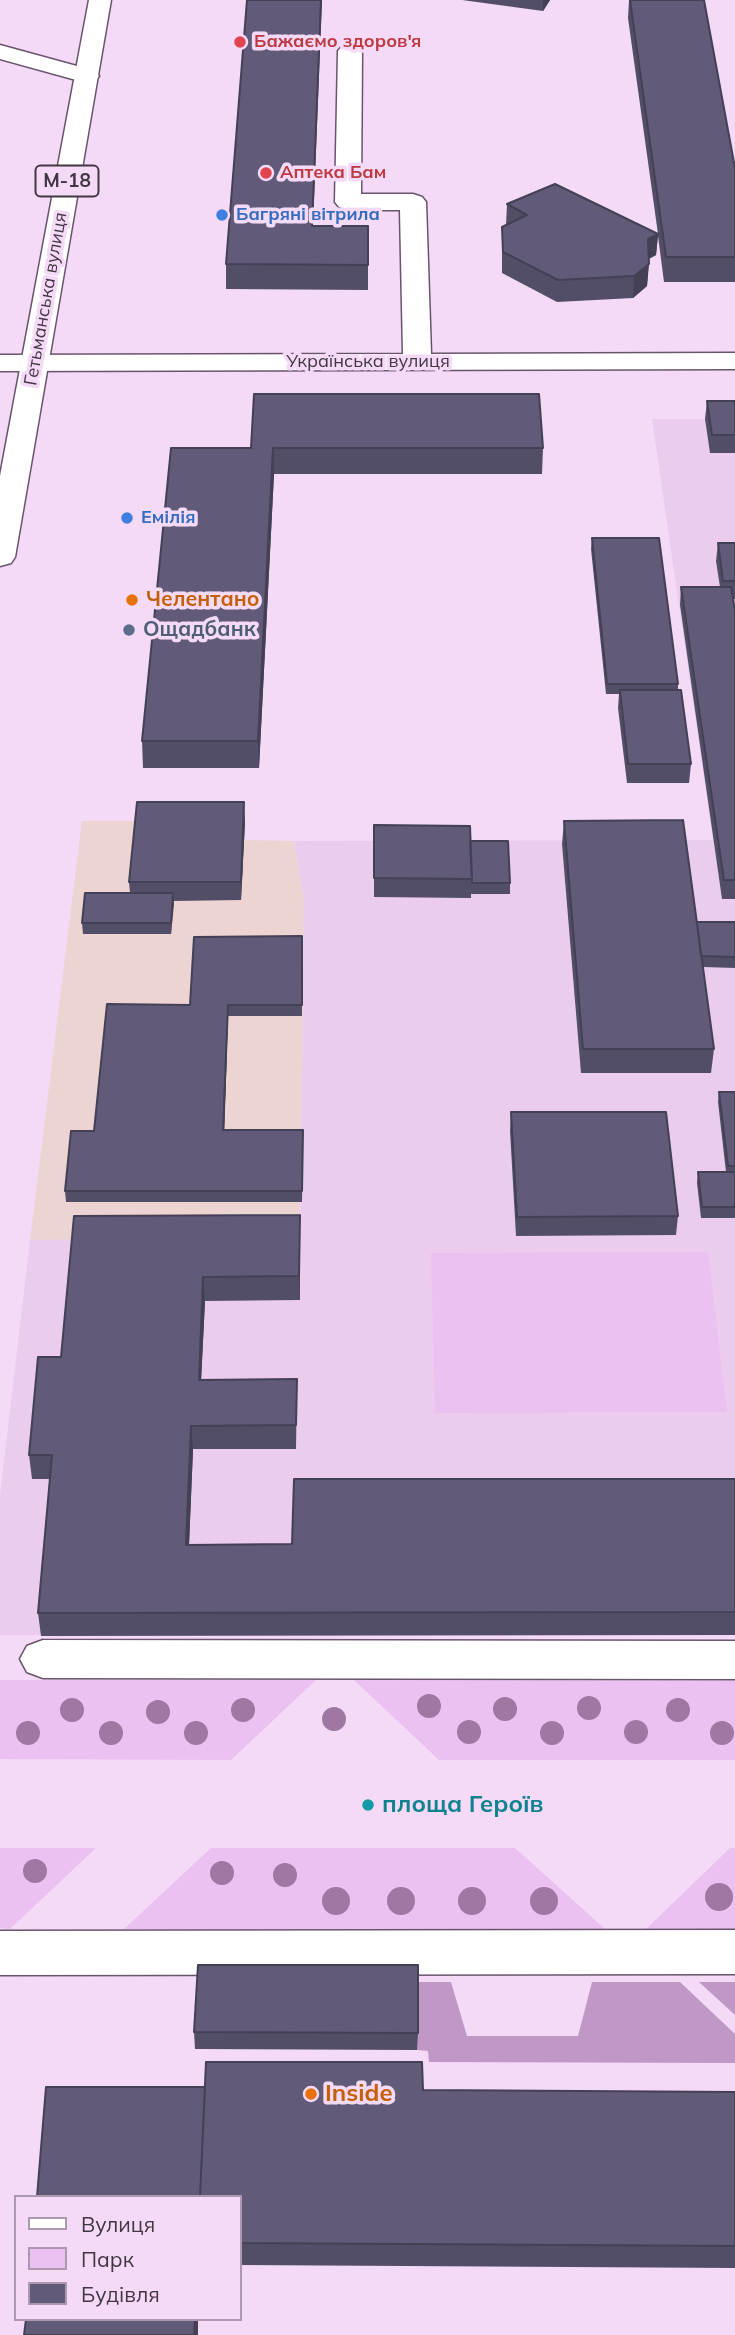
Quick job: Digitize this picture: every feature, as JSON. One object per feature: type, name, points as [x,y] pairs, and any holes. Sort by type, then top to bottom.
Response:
[{"type":"main road","name":"Гетьманська вулиця","points":[[0,556],[100,0]]},
{"type":"main road","points":[[350,51],[348,202],[413,202],[416,362]]},
{"type":"main road","points":[[0,52],[87,76]]},
{"type":"main road","name":"Українська вулиця","points":[[0,363],[735,360]]},
{"type":"main road","points":[[43,1659],[735,1660]]},
{"type":"main road","points":[[0,1953],[735,1952]]},
{"type":"shaded area","points":[[652,419],[735,419],[735,1635],[0,1635],[0,1495],[30,1240],[300,1238],[304,900],[294,841],[713,840]]},
{"type":"shaded area","points":[[82,821],[245,821],[245,840],[294,841],[304,900],[300,1239],[30,1240]]},
{"type":"shaded area","points":[[417,1982],[451,1982],[467,2036],[578,2036],[592,1982],[680,1982],[735,2034],[735,2063],[429,2062],[428,2051],[417,2050]]},
{"type":"shaded area","points":[[699,1982],[735,1982],[735,2015]]},
{"type":"green space","points":[[708,1252],[727,1412],[435,1413],[431,1253]]},
{"type":"green space","points":[[0,1680],[316,1680],[231,1760],[0,1759]]},
{"type":"green space","points":[[354,1680],[735,1681],[735,1760],[439,1760]]},
{"type":"green space","points":[[0,1848],[96,1848],[10,1929],[0,1928]]},
{"type":"green space","points":[[211,1848],[515,1848],[605,1929],[124,1929]]},
{"type":"green space","points":[[730,1848],[735,1848],[735,1929],[646,1929]]},
{"type":"building","points":[[247,0],[321,0],[312,226],[368,226],[368,265],[226,264]]},
{"type":"building","points":[[630,0],[704,0],[735,168],[735,257],[666,257]]},
{"type":"building","points":[[555,184],[658,234],[648,239],[649,264],[634,276],[558,280],[503,252],[502,227],[527,215],[507,204]]},
{"type":"building","points":[[254,394],[539,394],[543,448],[273,448],[258,741],[142,741],[171,448],[251,448]]},
{"type":"building","points":[[707,401],[735,401],[735,435],[712,435]]},
{"type":"building","points":[[592,538],[659,538],[678,684],[607,684]]},
{"type":"building","points":[[718,543],[735,543],[735,581],[723,581]]},
{"type":"building","points":[[681,587],[731,587],[735,610],[735,880],[724,880]]},
{"type":"building","points":[[620,690],[681,690],[691,764],[628,764]]},
{"type":"building","points":[[137,802],[244,802],[241,882],[129,882]]},
{"type":"building","points":[[683,820],[714,1049],[583,1049],[564,821]]},
{"type":"building","points":[[374,825],[470,826],[472,879],[374,878]]},
{"type":"building","points":[[470,841],[508,841],[510,883],[472,883]]},
{"type":"building","points":[[85,893],[173,893],[171,923],[82,923]]},
{"type":"building","points":[[697,922],[735,922],[735,957],[701,956]]},
{"type":"building","points":[[302,936],[302,1005],[228,1005],[223,1130],[303,1130],[302,1191],[65,1191],[71,1131],[94,1131],[107,1004],[190,1005],[194,937]]},
{"type":"building","points":[[719,1092],[735,1092],[735,1166],[728,1166]]},
{"type":"building","points":[[511,1112],[666,1112],[678,1216],[517,1217]]},
{"type":"building","points":[[698,1172],[735,1172],[735,1207],[702,1207]]},
{"type":"building","points":[[300,1215],[299,1276],[203,1277],[199,1380],[297,1379],[296,1425],[191,1426],[186,1545],[292,1544],[294,1479],[735,1479],[735,1612],[38,1613],[52,1455],[29,1455],[38,1357],[61,1357],[74,1216]]},
{"type":"building","points":[[198,1965],[418,1965],[418,2033],[194,2032]]},
{"type":"building","points":[[206,2062],[422,2062],[423,2090],[735,2092],[735,2246],[242,2243],[242,2195],[200,2195]]},
{"type":"building","points":[[46,2087],[205,2087],[200,2195],[37,2195]]},
{"type":"building","points":[[26,2321],[195,2321],[194,2335],[24,2335]]},
{"type":"place","name":"Бажаємо здоров'я","points":[[240,42]]},
{"type":"place","name":"Аптека Бам","points":[[266,173]]},
{"type":"place","name":"Багряні вітрила","points":[[222,215]]},
{"type":"place","name":"Емілія","points":[[127,518]]},
{"type":"place","name":"Челентано","points":[[132,600]]},
{"type":"place","name":"Ощадбанк","points":[[129,630]]},
{"type":"place","name":"площа Героїв","points":[[368,1805]]},
{"type":"place","name":"Inside","points":[[311,2094]]}]
